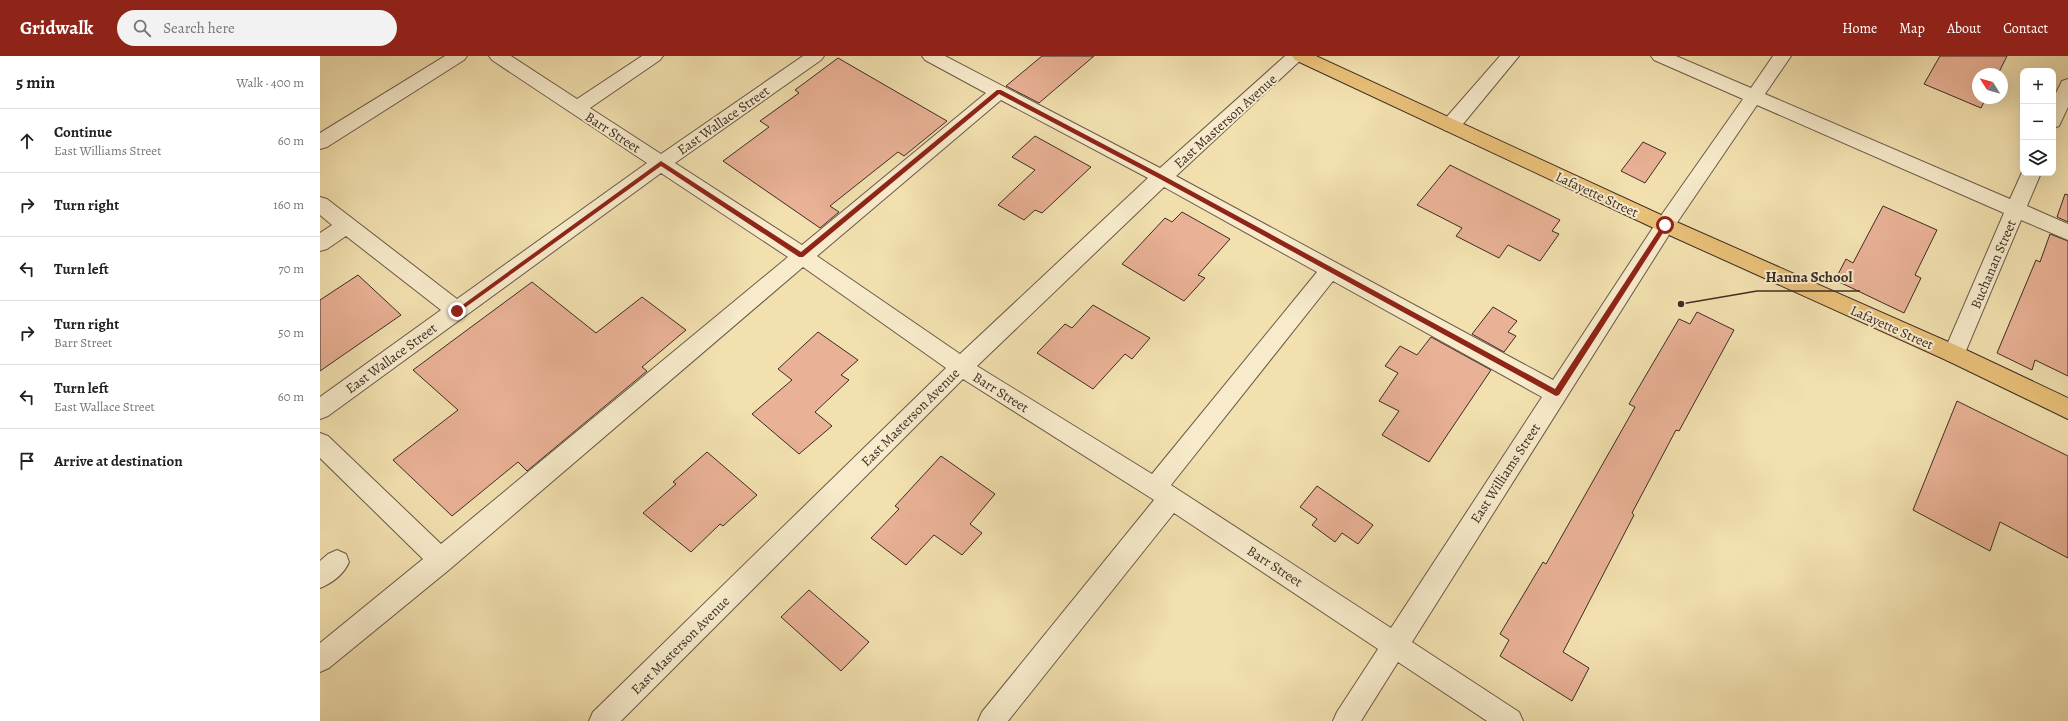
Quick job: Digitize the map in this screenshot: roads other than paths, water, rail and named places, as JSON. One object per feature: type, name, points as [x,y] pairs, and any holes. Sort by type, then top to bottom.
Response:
[{"type":"highway","name":"Lafayette Street","points":[[1302,56],[1665,225],[1954,354],[2068,409]]},
{"type":"street","points":[[320,142],[458,56]]},
{"type":"street","name":"Barr Street","points":[[498,56],[801,255],[961,367],[1163,493],[1510,721]]},
{"type":"street","points":[[577,108],[654,56]]},
{"type":"street","name":"East Wallace Street","points":[[320,409],[661,163],[815,56]]},
{"type":"street","points":[[931,56],[1162,177],[1556,393]]},
{"type":"street","name":"East Masterson Avenue","points":[[602,721],[961,367],[1162,177],[1296,56]]},
{"type":"street","points":[[1451,126],[1510,56]]},
{"type":"street","points":[[1660,56],[2068,232]]},
{"type":"street","name":"East Williams Street","points":[[1346,721],[1394,644],[1665,225],[1782,56]]},
{"type":"street","points":[[2056,114],[2068,85]]},
{"type":"street","points":[[320,659],[441,561],[801,255],[999,92]]},
{"type":"street","name":"Buchanan Street","points":[[1954,354],[2030,176]]},
{"type":"street","points":[[320,204],[457,311]]},
{"type":"street","points":[[320,243],[346,225]]},
{"type":"street","points":[[991,721],[1331,269]]},
{"type":"street","points":[[320,443],[441,561]]},
{"type":"place","name":"Hanna School","points":[[1681,304]]}]
